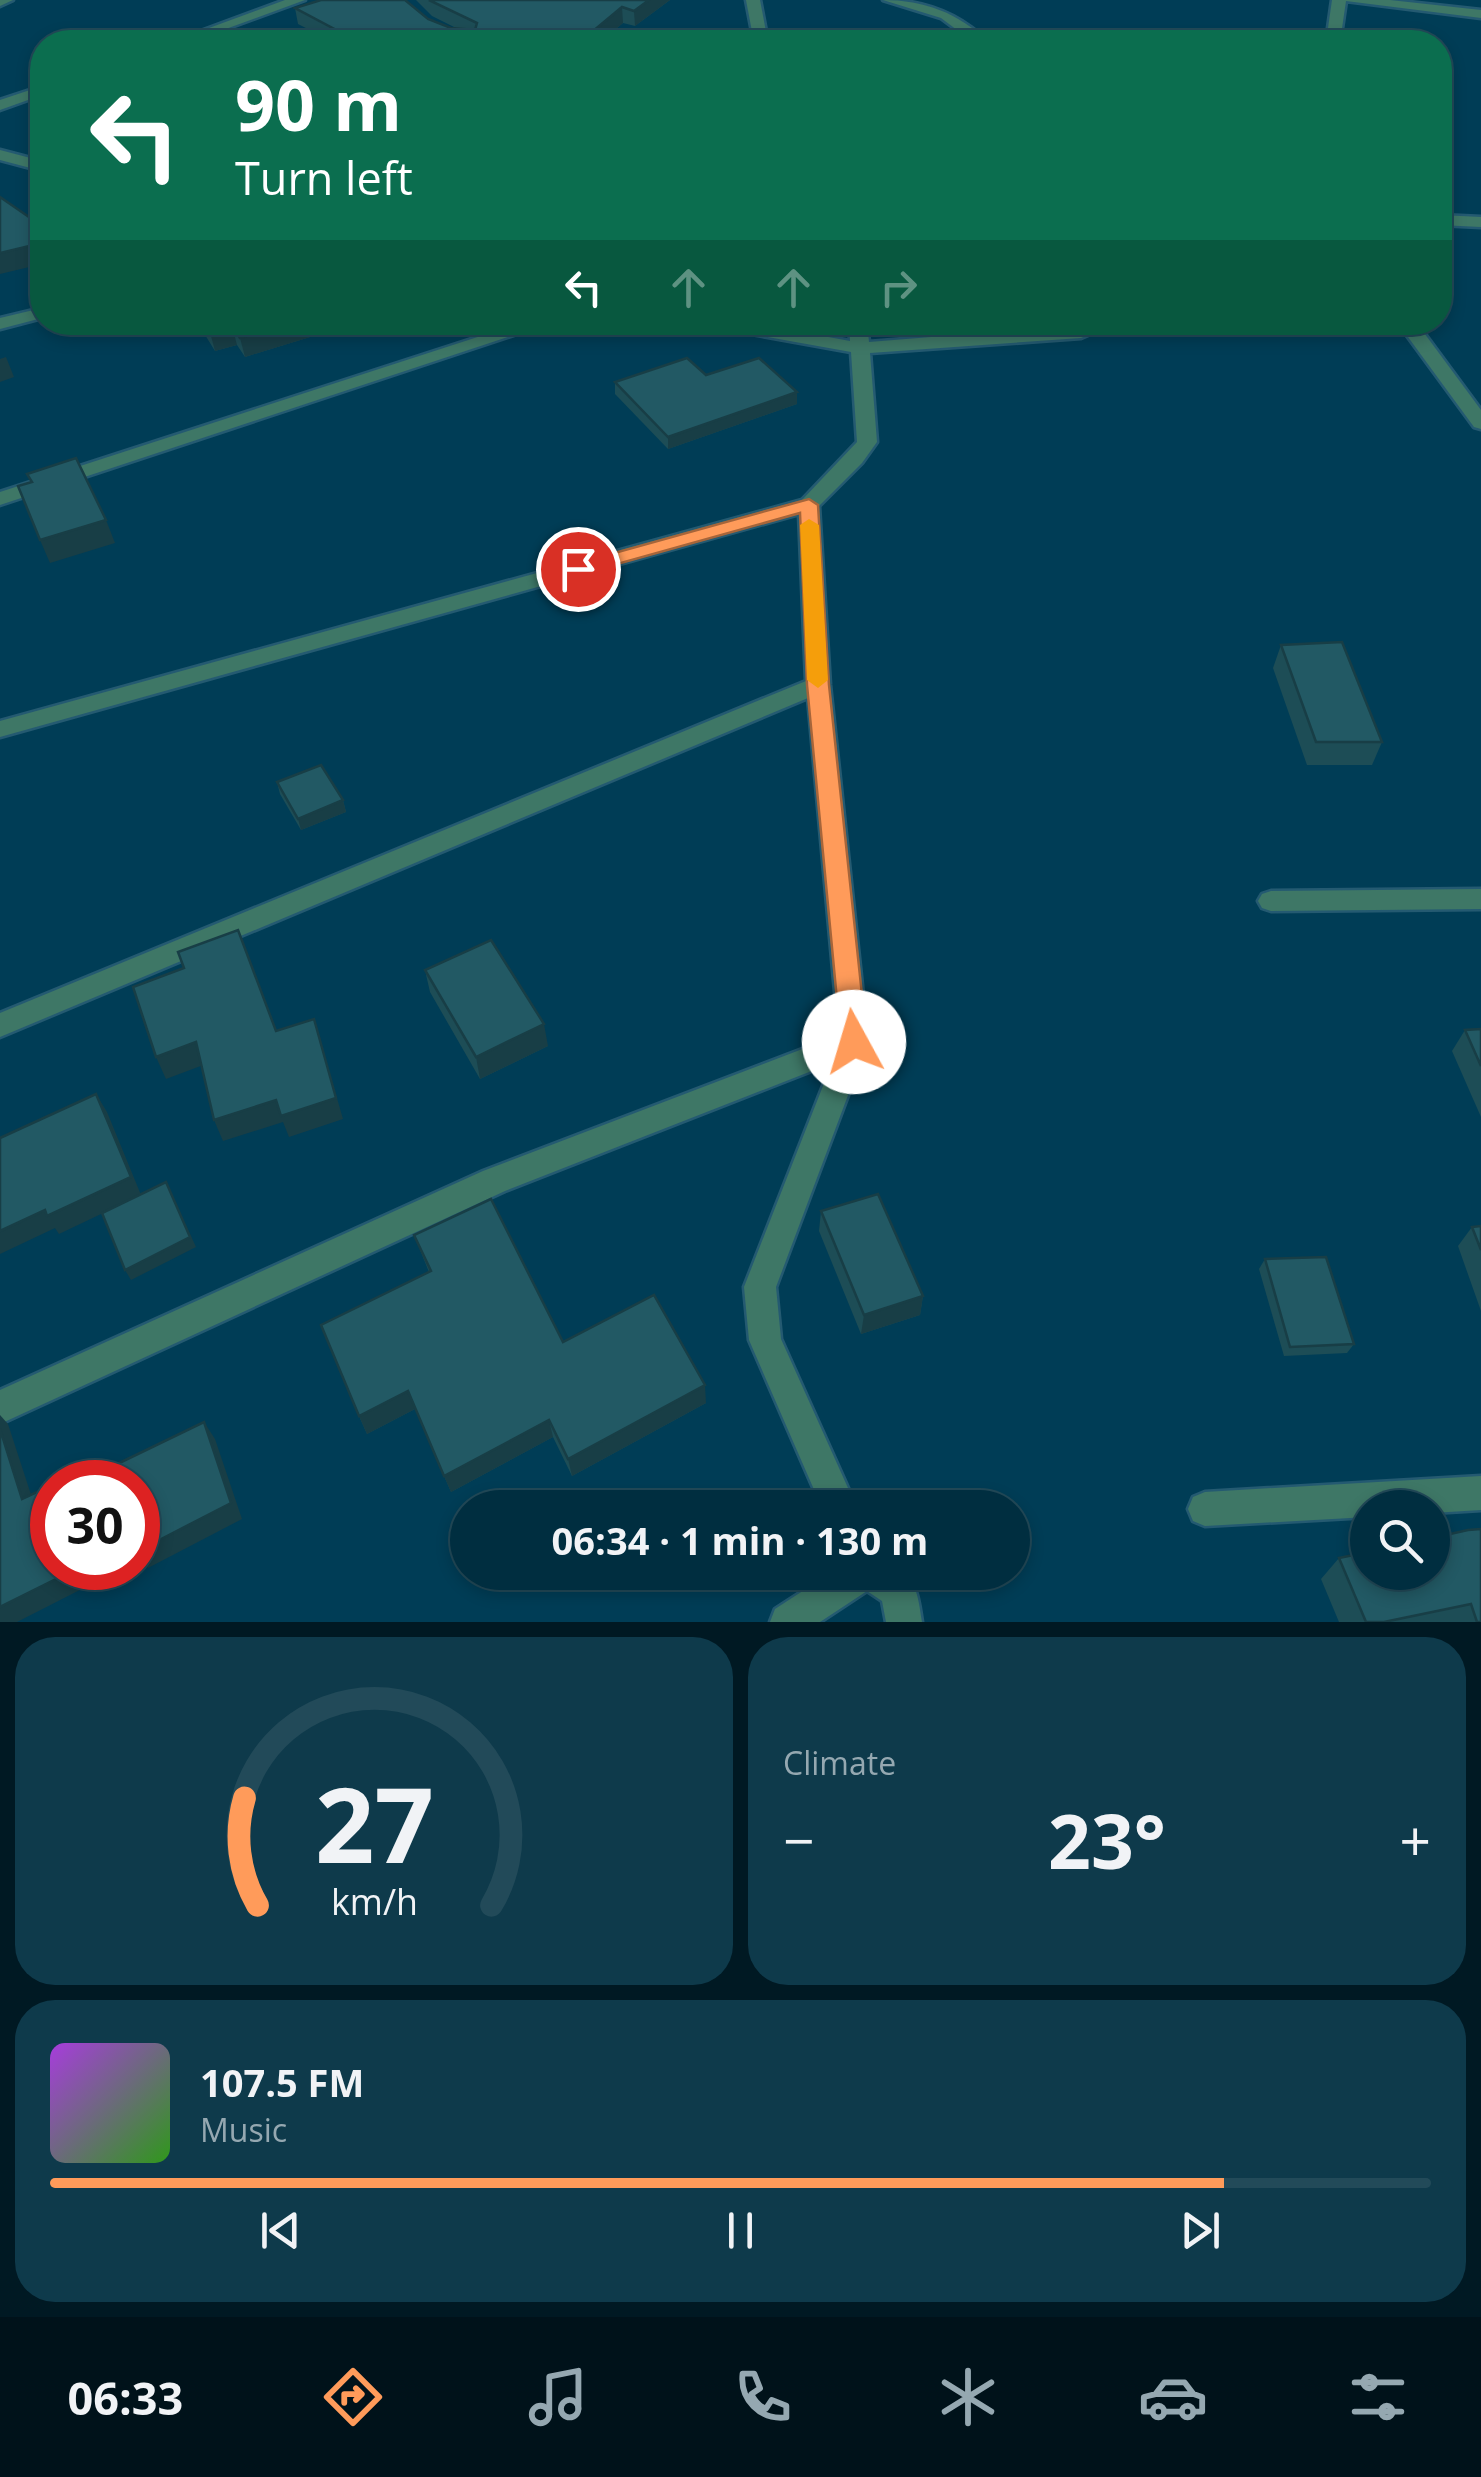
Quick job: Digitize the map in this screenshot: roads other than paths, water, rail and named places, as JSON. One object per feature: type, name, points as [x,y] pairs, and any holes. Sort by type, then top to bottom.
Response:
[{"type":"street","points":[[212,30],[298,0]]},
{"type":"street","points":[[753,0],[759,30]]},
{"type":"street","points":[[890,0],[946,15],[965,30]]},
{"type":"street","points":[[1335,30],[1340,0]]},
{"type":"street","points":[[1352,0],[1481,14]]},
{"type":"street","points":[[0,106],[30,95]]},
{"type":"street","points":[[0,155],[30,163]]},
{"type":"street","points":[[1452,221],[1481,222]]},
{"type":"street","points":[[0,324],[30,315]]},
{"type":"street","points":[[0,499],[509,335]]},
{"type":"street","points":[[786,335],[858,348],[1052,335]]},
{"type":"street","points":[[0,729],[809,505],[858,458],[867,442],[858,335]]},
{"type":"street","points":[[1416,335],[1481,423]]},
{"type":"street","points":[[809,505],[818,685],[854,1042],[760,1286],[766,1340],[832,1490]]},
{"type":"street","points":[[0,1025],[818,685]]},
{"type":"street","points":[[1271,901],[1481,899]]},
{"type":"street","points":[[0,1407],[494,1182],[854,1042]]},
{"type":"street","points":[[1205,1509],[1481,1493]]},
{"type":"street","points":[[788,1622],[839,1590]]},
{"type":"street","points":[[896,1590],[904,1622]]}]
